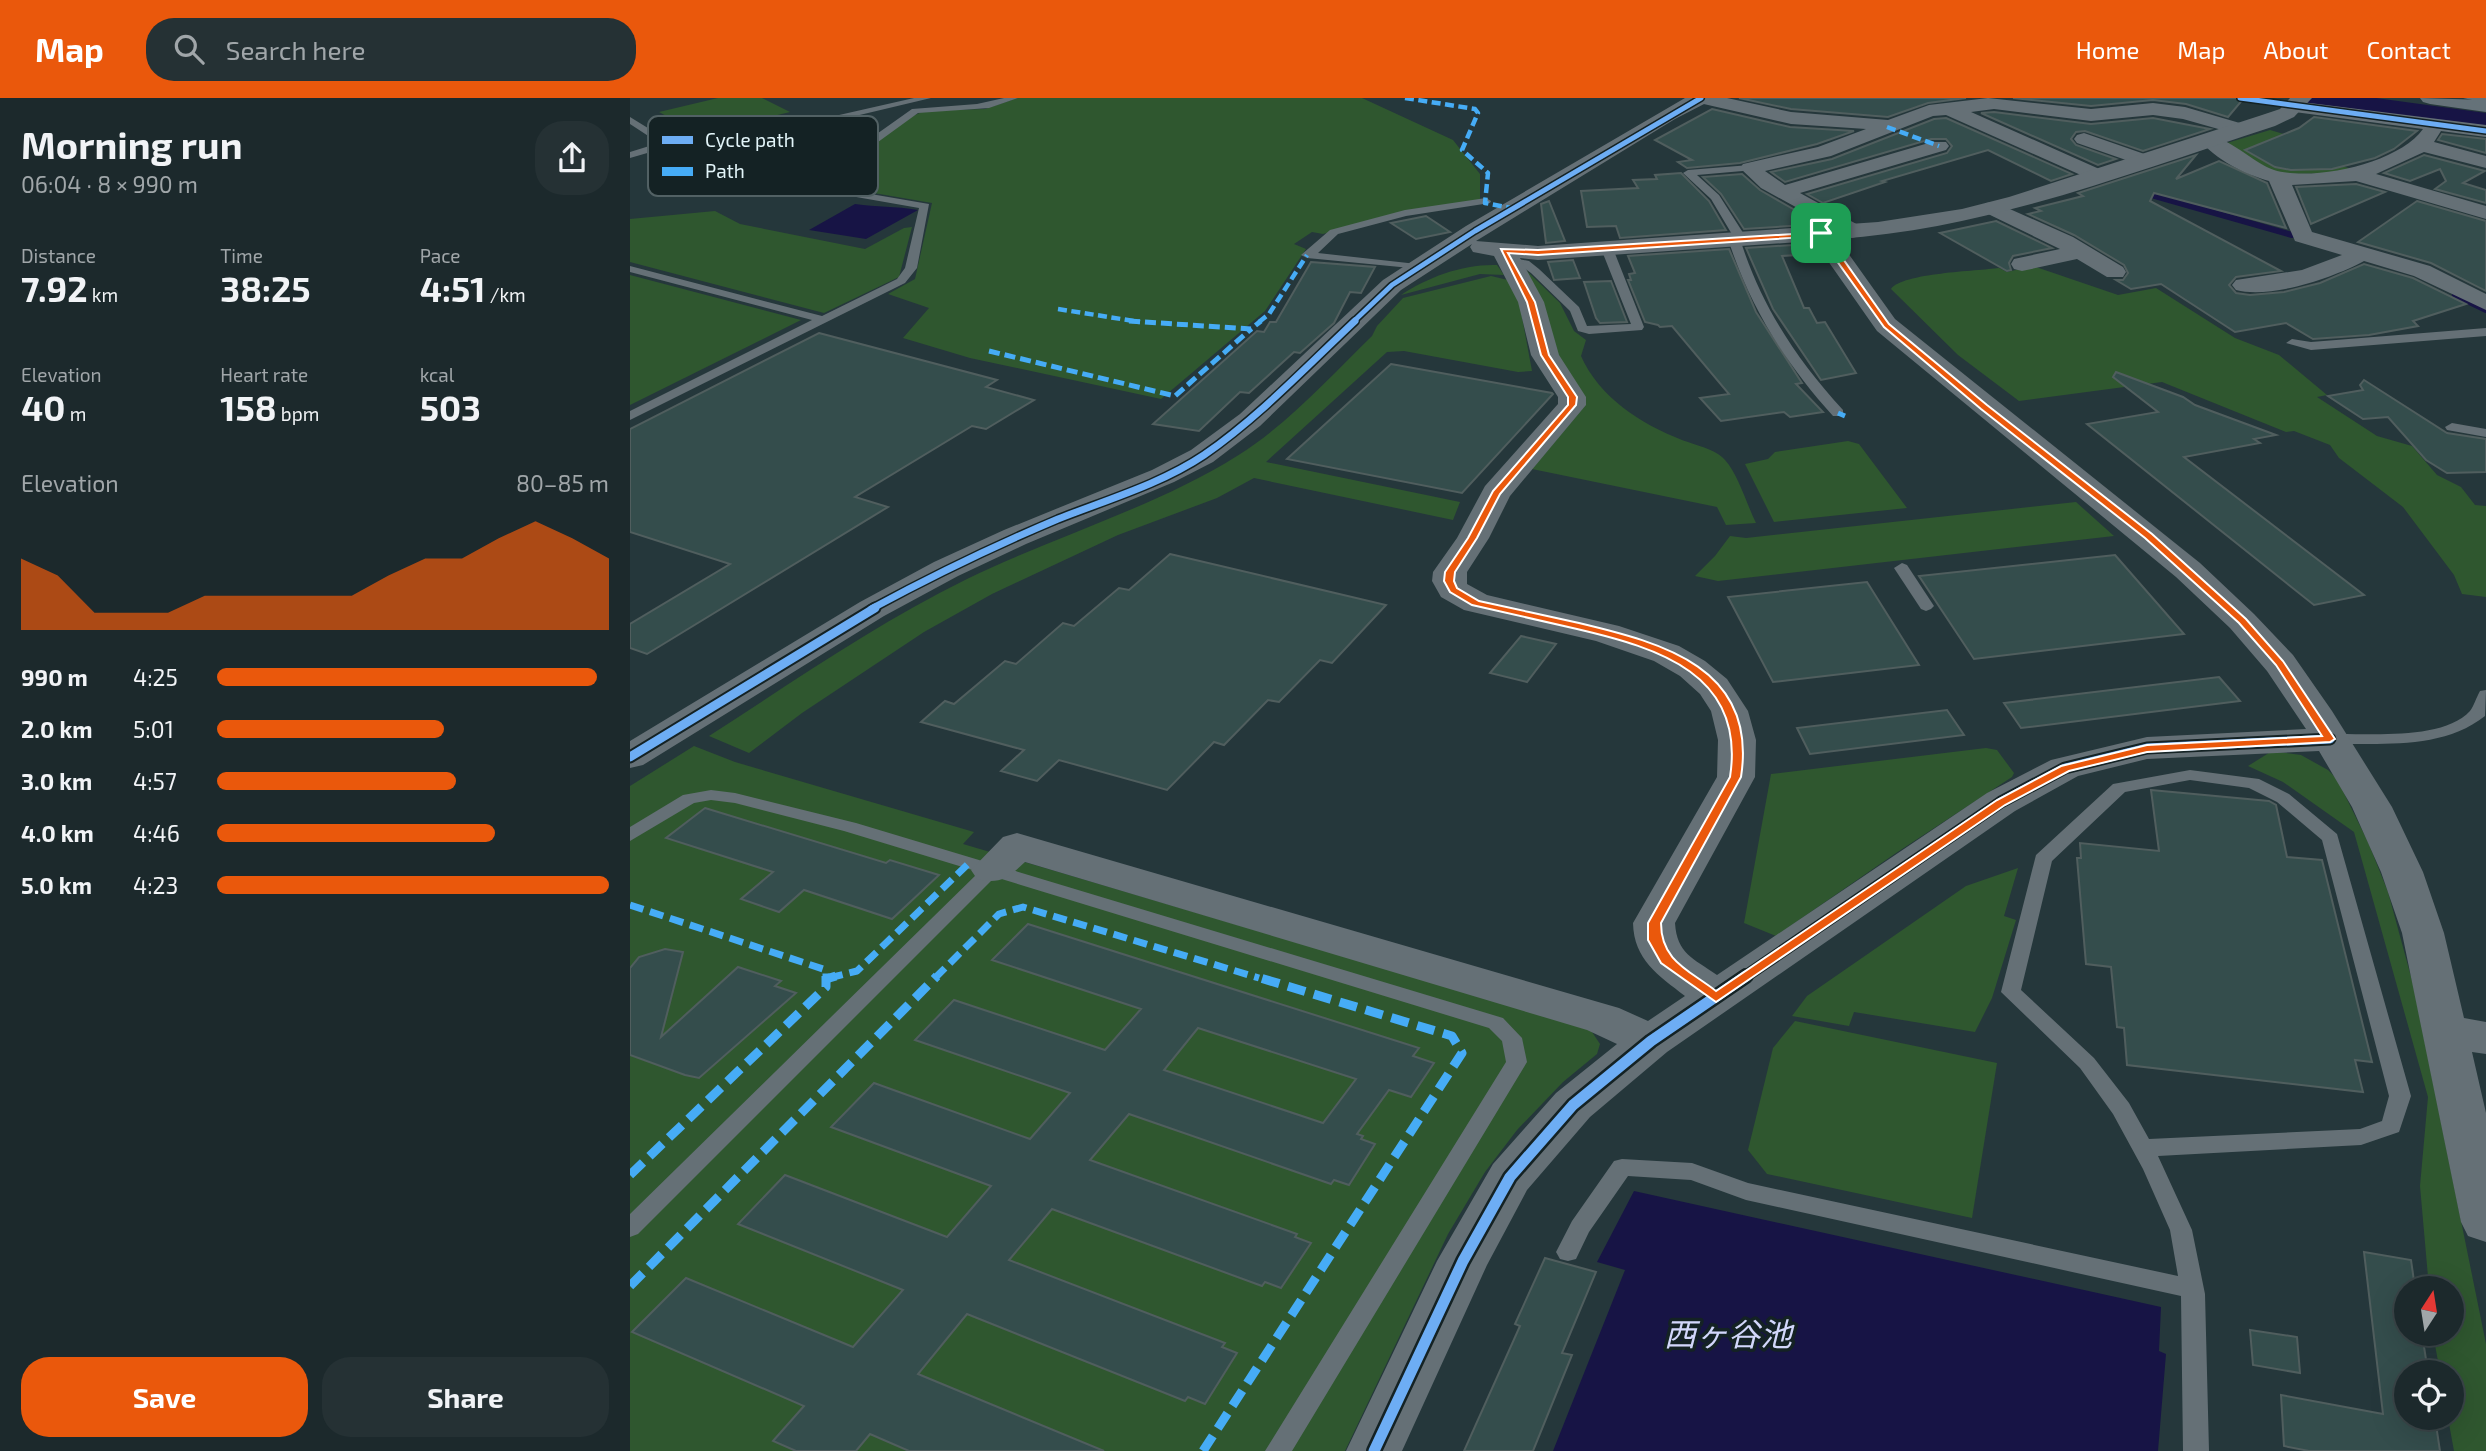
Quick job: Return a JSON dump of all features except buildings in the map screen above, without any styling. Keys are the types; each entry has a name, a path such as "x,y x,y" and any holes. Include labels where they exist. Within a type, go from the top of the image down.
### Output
{"main road":[{"path":"2430,98 2486,106"}],"street":[{"path":"630,757 838,629 946,569 1015,537 1163,476 1202,456 1250,419 1379,296 1417,267 1621,143 1701,98 1791,118 1892,125"},
{"path":"1916,98 2099,176"},
{"path":"1799,100 1808,104 1857,107"},
{"path":"1750,168 1824,152 1942,109 1992,101 2021,101 2091,115 2152,109 2185,113 2243,130"},
{"path":"1456,243 1506,255 1852,231 1902,225 1994,208 2099,176 2243,130 2287,113 2298,103 2486,131"},
{"path":"2357,175 2422,145 2436,125"},
{"path":"2084,139 2146,161"},
{"path":"2210,140 2249,165 2278,177 2357,175 2486,213"},
{"path":"2422,145 2486,162"},
{"path":"1782,192 1939,146"},
{"path":"1750,168 1768,184 1852,231"},
{"path":"2278,177 2303,236 2422,271 2486,303"},
{"path":"1994,208 2080,251 2115,272"},
{"path":"1821,233 1886,325 1984,407 2149,536 2242,621 2280,663 2372,807 2402,872 2423,933 2466,1034 2486,1222"},
{"path":"2022,264 2080,251"},
{"path":"2244,285 2299,280 2335,269 2363,253"},
{"path":"1506,255 1531,302 1545,355 1572,397 1572,405 1496,493 1473,538 1450,572 1449,581 1453,590 1476,603 1628,638 1662,649 1687,663 1708,680 1726,705 1736,732 1739,756 1736,777 1654,923 1655,940 1665,960 1716,998"},
{"path":"1374,1451 1463,1261 1510,1177 1573,1105 1651,1041 2001,802 2065,768 2147,748 2330,739"},
{"path":"992,870 1017,846 1603,1019 1651,1041"}],"lane":[{"path":"839,116 903,100 926,98"},
{"path":"878,136 915,111 951,103 982,107 1013,98"},
{"path":"2469,98 2486,100"},
{"path":"630,120 648,132"},
{"path":"630,155 648,150"},
{"path":"1750,168 1688,173 1715,197 1737,239 1742,269 1784,350 1808,382 1838,413"},
{"path":"630,416 901,281 911,268 925,206 867,196"},
{"path":"1417,267 1307,255 1314,252 1327,236 1334,232 1405,213 1486,201"},
{"path":"1506,255 1525,263 1535,271 1575,310 1582,328 1589,330 1638,327 1606,246"},
{"path":"630,269 821,319"},
{"path":"2462,328 2486,320"},
{"path":"2292,343 2311,346 2486,332"},
{"path":"2452,427 2486,433"},
{"path":"1902,568 1926,606"},
{"path":"2330,739 2427,735 2457,729 2473,720 2484,707 2486,695"},
{"path":"2142,1148 2361,1137 2391,1126 2400,1096 2331,838 2283,798 2253,783 2190,775 2119,788 2043,859 2011,992 2087,1063 2121,1110 2181,1230 2192,1289 2196,1451"},
{"path":"630,835 689,799 710,795 734,798 850,827 1496,1023 1512,1038 1517,1062 1278,1451"},
{"path":"630,1228 992,870"},
{"path":"1568,1252 1580,1227 1622,1167 1692,1172 1746,1191 2192,1289"}],"green space":[{"path":"718,98 762,98 790,112 774,116 666,116 659,112"},
{"path":"1018,98 1362,98 1453,140 1480,174 1480,200 1406,211 1323,234 1312,232 1294,244 1306,249 1265,311 1161,399 970,358 903,338 929,308 888,294 915,279 932,203 878,194 878,139 904,120 924,111 985,109"},
{"path":"2270,130 2322,145 2300,155 2356,170 2351,173 2289,174 2271,171 2227,143"},
{"path":"715,211 740,224 865,249 904,228 912,227 899,277 824,313 630,262 630,219"},
{"path":"1497,265 1504,275 1480,274 1401,295 1446,273"},
{"path":"1521,265 1560,303 1574,331 1586,340 1581,356 1599,384 1623,407 1651,426 1721,456 1734,473 1756,523 1726,525 1717,507 1532,469 1584,407 1551,344"},
{"path":"2033,266 2118,295 2156,288 2235,338 2279,355 2327,395 2317,397 2377,436 2412,446 2437,475 2461,487 2475,505 2486,506 2486,597 2462,594 2454,575 2403,507 2339,458 2330,445 2294,431 2286,432 2162,382 2019,401 1958,355 1891,289 1909,279 1924,276 1999,268 2007,272"},
{"path":"630,275 801,320 630,405"},
{"path":"1491,276 1508,280 1519,301 1532,371 1518,372 1404,351 1387,352 1266,462 1460,502 1453,520 1254,478 1217,498 1118,535 992,594 924,632 802,713 749,753 709,736 836,654 934,596 1001,563 1173,491 1237,456 1274,430 1308,400 1372,336 1377,326 1403,298"},
{"path":"1848,441 1859,444 1907,508 1774,522 1745,464 1768,459 1775,452"},
{"path":"2076,502 2114,536 1718,581 1695,576 1730,536 1746,538"},
{"path":"694,746 735,762 974,832 963,844 1584,1027 1592,1032 1600,1044 1597,1054 1563,1082 1517,1130 1485,1172 1448,1234 1345,1451 630,1451 630,786"},
{"path":"1986,748 1997,750 2014,773 2012,777 1776,936 1744,923 1771,774"},
{"path":"2272,751 2301,755 2328,770 2337,779 2368,842 2388,892 2413,984 2486,1344 2486,1451 2454,1451 2450,1430 2464,1430 2464,1360 2438,1360 2435,1346 2464,1346 2464,1276 2428,1276 2420,1186 2428,1097 2354,832 2283,782 2248,766"},
{"path":"2018,868 2004,916 2016,920 1992,998 1975,1032 1854,1012 1849,1026 1792,1016 1807,996 1966,886"},
{"path":"1795,1021 1997,1063 1972,1218 1767,1174 1748,1150 1773,1048"}],"water":[{"path":"855,204 918,210 866,239 809,230"},
{"name":"西ヶ谷池","path":"1634,1191 2161,1307 2159,1351 2166,1354 2158,1451 1553,1451 1625,1270 1597,1262"}],"waterway":[{"path":"2308,98 2486,122"},
{"path":"2141,192 2292,235"},
{"path":"2455,295 2486,310"}],"marked path":[{"path":"1405,98 1475,109 1478,113 1462,150 1488,173 1485,203 1511,208"},
{"path":"1887,127 1939,146"},
{"path":"1058,309 1150,324 1251,329 1269,314 1307,255"},
{"path":"989,351 1175,396 1251,329"},
{"path":"1838,413 1845,416"},
{"path":"826,979 857,971 969,863"},
{"path":"630,905 826,970 826,987 630,1175"},
{"path":"630,1286 999,914 1023,907 1452,1036 1462,1053 1203,1451"}],"cycle path":[{"path":"630,757 872,609 946,569 1015,537 1163,476 1202,456 1250,420 1392,285 1475,231 1701,98"},
{"path":"2240,98 2486,131"},
{"path":"1374,1451 1463,1261 1510,1177 1573,1105 1651,1041 2001,802 2065,768 2147,748 2330,739"}],"route":[{"path":"1821,233 1886,325 1912,349 2149,536 2242,621 2280,663 2330,739 2147,748 2065,768 2001,802 1716,998 1665,960 1655,940 1654,923 1736,777 1739,756 1736,732 1726,705 1708,680 1687,663 1662,649 1628,638 1476,603 1453,590 1449,581 1450,572 1473,538 1496,493 1572,405 1572,397 1540,343 1531,302 1503,250 1538,253 1606,246 1821,233"}]}
